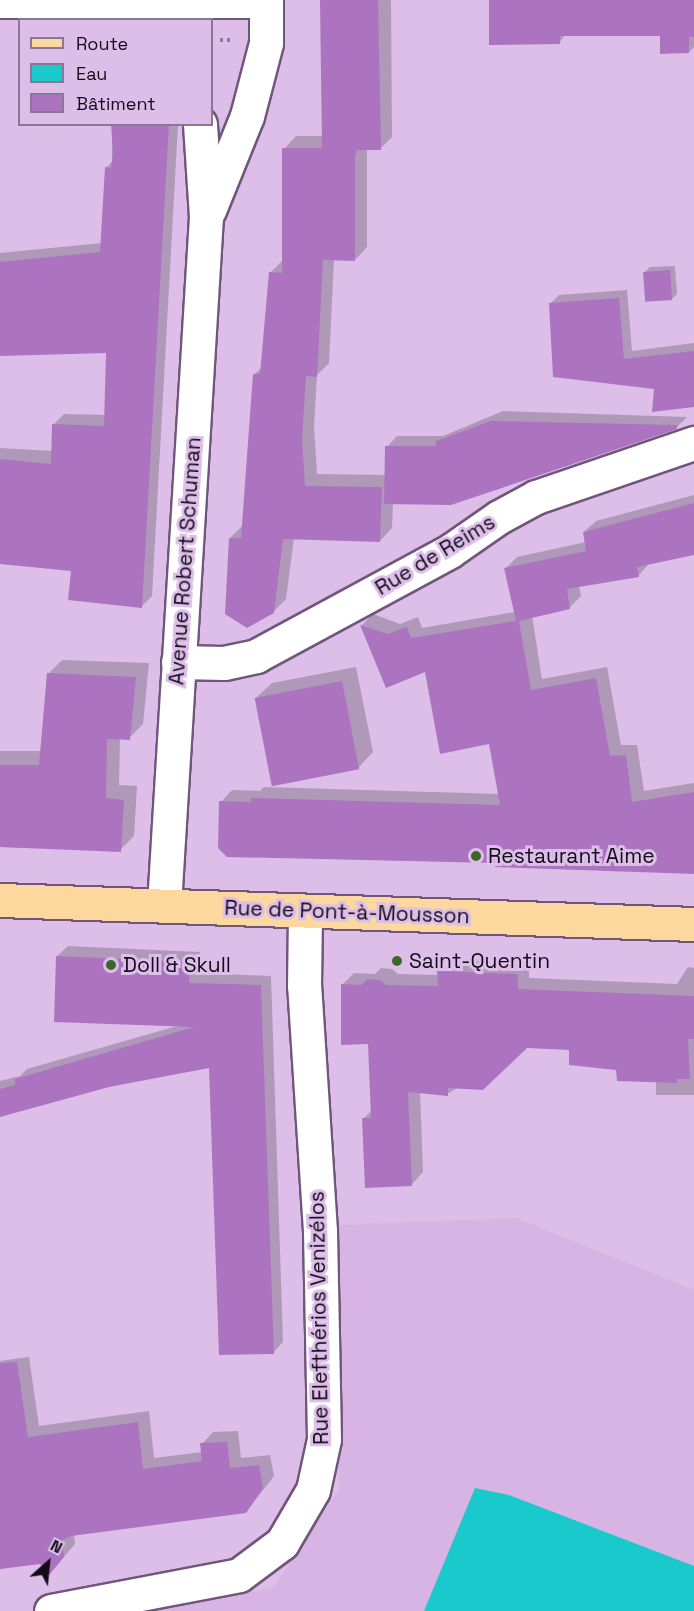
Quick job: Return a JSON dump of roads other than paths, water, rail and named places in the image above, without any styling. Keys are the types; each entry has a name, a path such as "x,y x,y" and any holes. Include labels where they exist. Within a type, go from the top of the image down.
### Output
{"main road":[{"name":"Rue de Pont-à-Mousson","path":"0,900 694,924"}],"street":[{"path":"207,18 209,0"},
{"path":"0,2 266,1"},
{"name":"Avenue Robert Schuman","path":"206,217 247,116 266,44 266,1"},
{"name":"Avenue Robert Schuman","path":"164,905 206,217 200,126"},
{"name":"Rue de Reims","path":"178,662 224,663 256,656 450,551 499,517 536,497 694,442"},
{"name":"Rue Elefthérios Venizélos","path":"51,1611 239,1575 282,1543 314,1490 324,1427 321,1231 304,986 305,910"}],"water":[{"path":"475,1488 509,1495 694,1566 694,1611 424,1611"}],"place":[{"name":"Restaurant Aime","path":"476,856"},
{"name":"Saint-Quentin","path":"397,961"},
{"name":"Doll & Skull","path":"111,965"}]}
